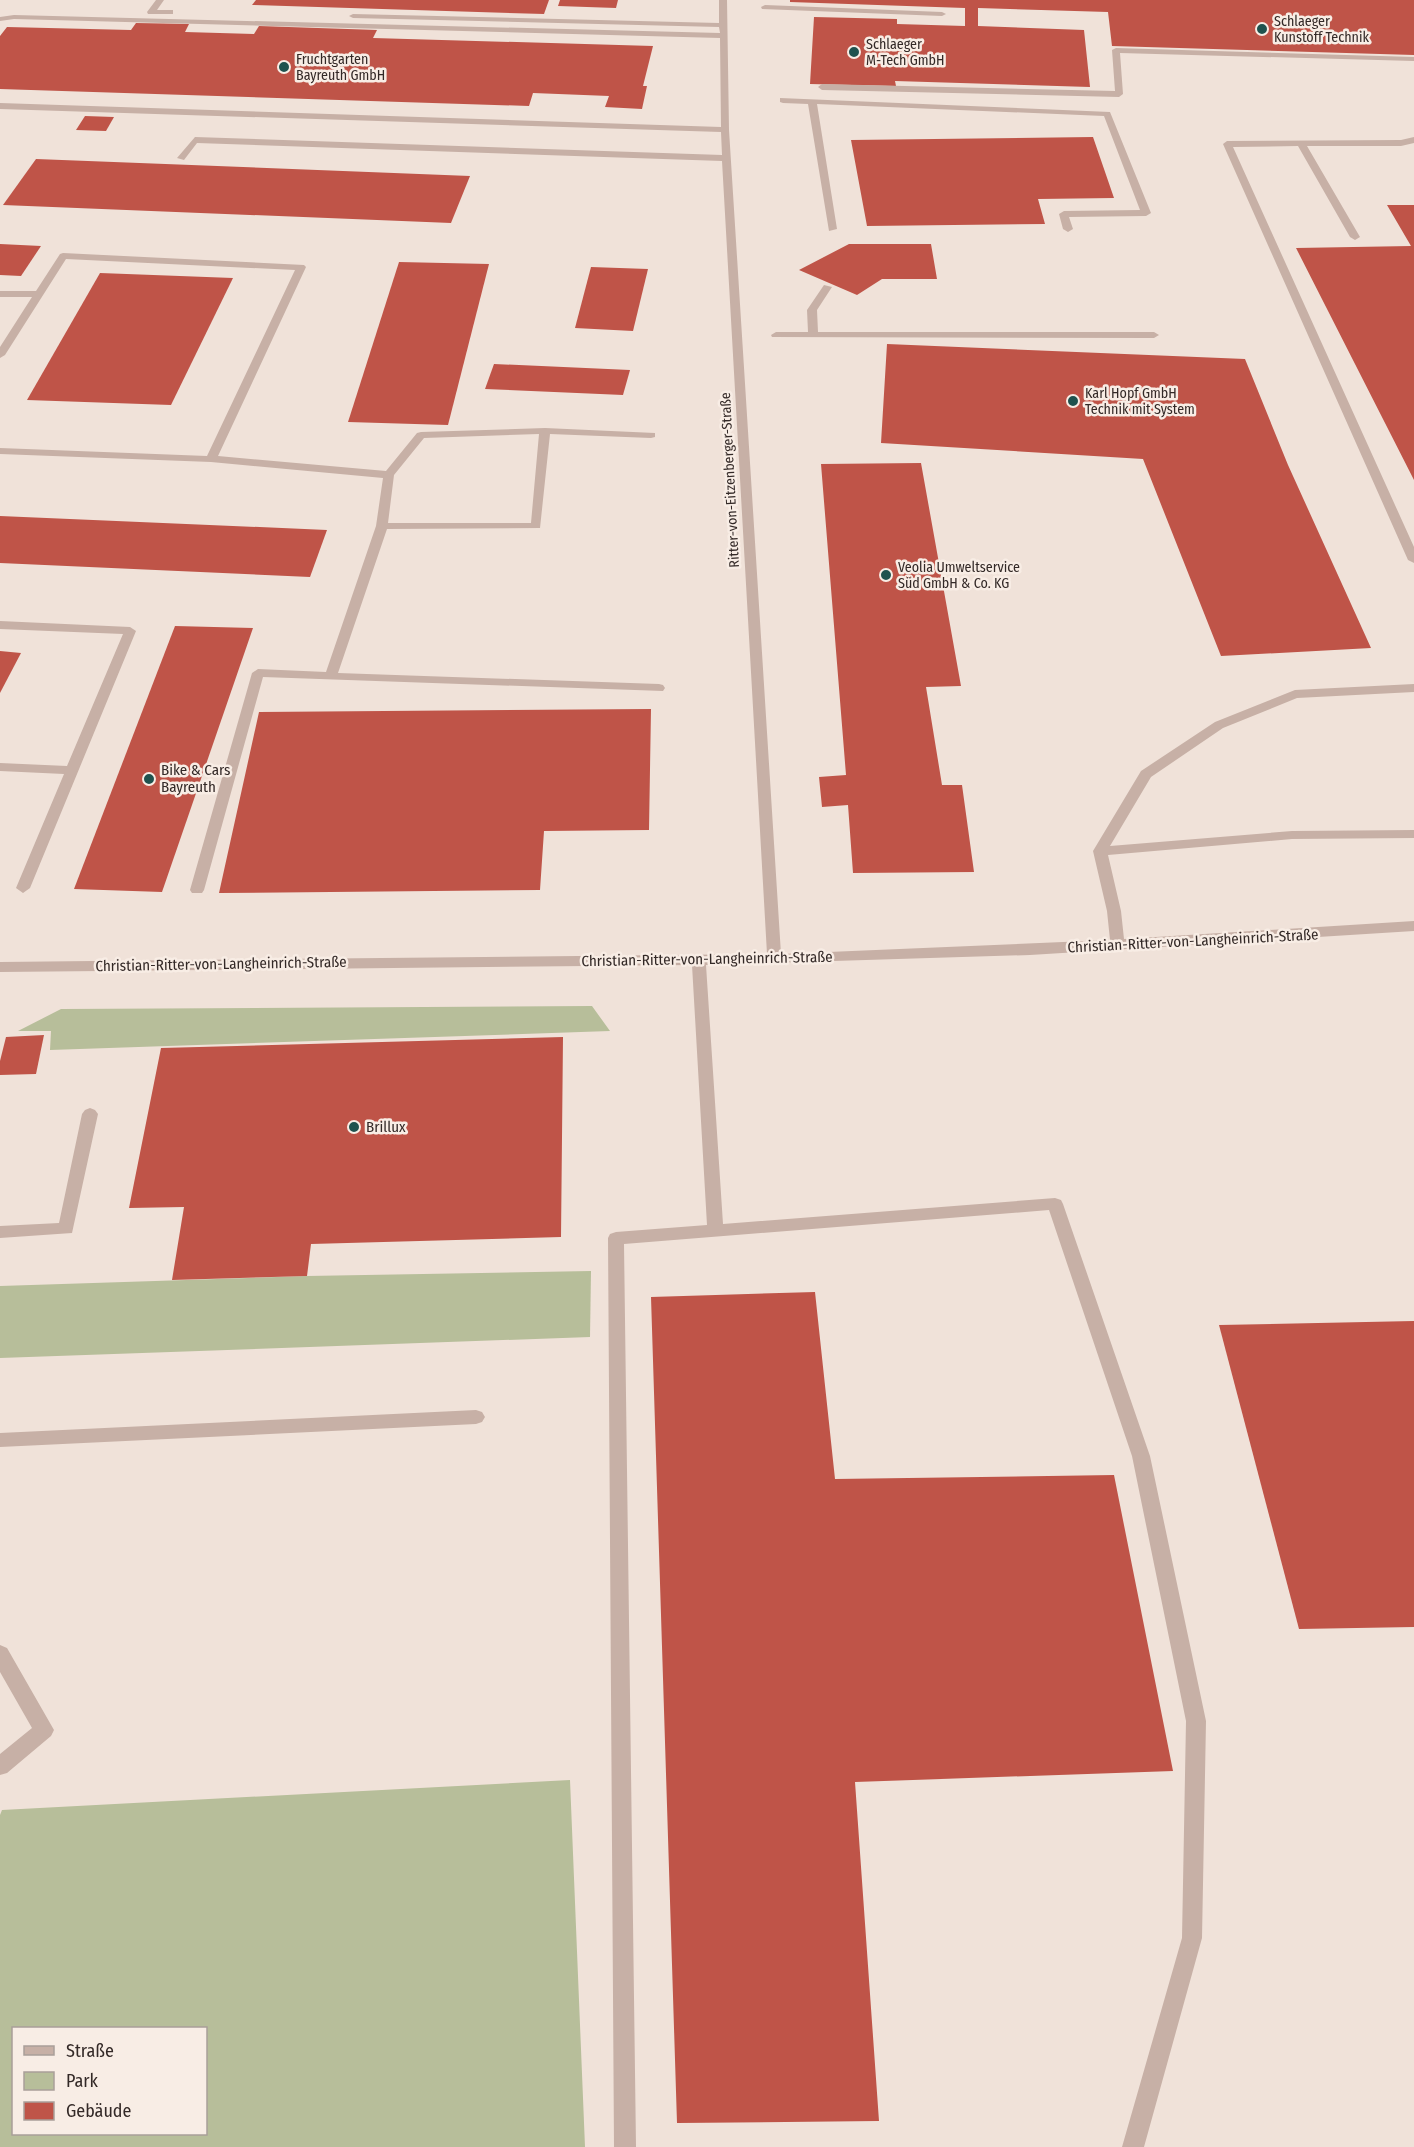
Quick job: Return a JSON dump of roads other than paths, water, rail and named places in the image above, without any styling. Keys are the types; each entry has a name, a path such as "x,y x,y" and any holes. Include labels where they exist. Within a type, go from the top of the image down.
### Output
{"street":[{"path":"160,0 152,12 722,25"},
{"name":"Ritter-von-Eitzenberger-Straße","path":"723,0 724,130 774,959"},
{"path":"765,7 942,14"},
{"path":"0,19 14,17 725,36"},
{"path":"822,87 1119,94 1116,50 1414,59"},
{"path":"783,100 1107,114 1146,213 1064,214 1068,229"},
{"path":"812,102 832,229"},
{"path":"0,106 724,130"},
{"path":"181,158 195,140 726,158"},
{"path":"1414,140 1401,143 1227,144 1414,560"},
{"path":"1301,144 1355,237"},
{"path":"0,355 63,256 301,267 211,459"},
{"path":"813,334 812,310 827,287"},
{"path":"0,294 39,294"},
{"path":"776,334 1154,335"},
{"path":"331,676 382,526 389,475 421,435 545,431 651,435"},
{"path":"382,526 536,526 545,431"},
{"path":"0,451 211,459 389,475"},
{"path":"0,625 130,631 23,888"},
{"path":"197,890 258,673 659,688"},
{"path":"1117,945 1114,911 1100,851 1146,774 1219,725 1295,694 1414,688"},
{"path":"0,767 72,770"},
{"path":"1100,851 1292,835 1414,834"},
{"name":"Christian-Ritter-von-Langheinrich-Straße","path":"0,967 774,959 1117,945 1414,926"},
{"path":"699,960 715,1231"},
{"path":"0,1232 66,1229 90,1114"},
{"path":"625,2147 616,1238 1055,1204 1141,1456 1196,1721 1192,1938 1133,2147"},
{"path":"0,1440 476,1417"},
{"path":"0,1654 44,1730 0,1766"}],"place":[{"name":"Schlaeger Kunstoff Technik","path":"1262,29"},
{"name":"Schlaeger M-Tech GmbH","path":"854,52"},
{"name":"Fruchtgarten Bayreuth GmbH","path":"284,67"},
{"name":"Karl Hopf GmbH Technik mit System","path":"1073,401"},
{"name":"Veolia Umweltservice Süd GmbH & Co. KG","path":"886,575"},
{"name":"Bike & Cars Bayreuth","path":"149,779"},
{"name":"Brillux","path":"354,1127"}]}
